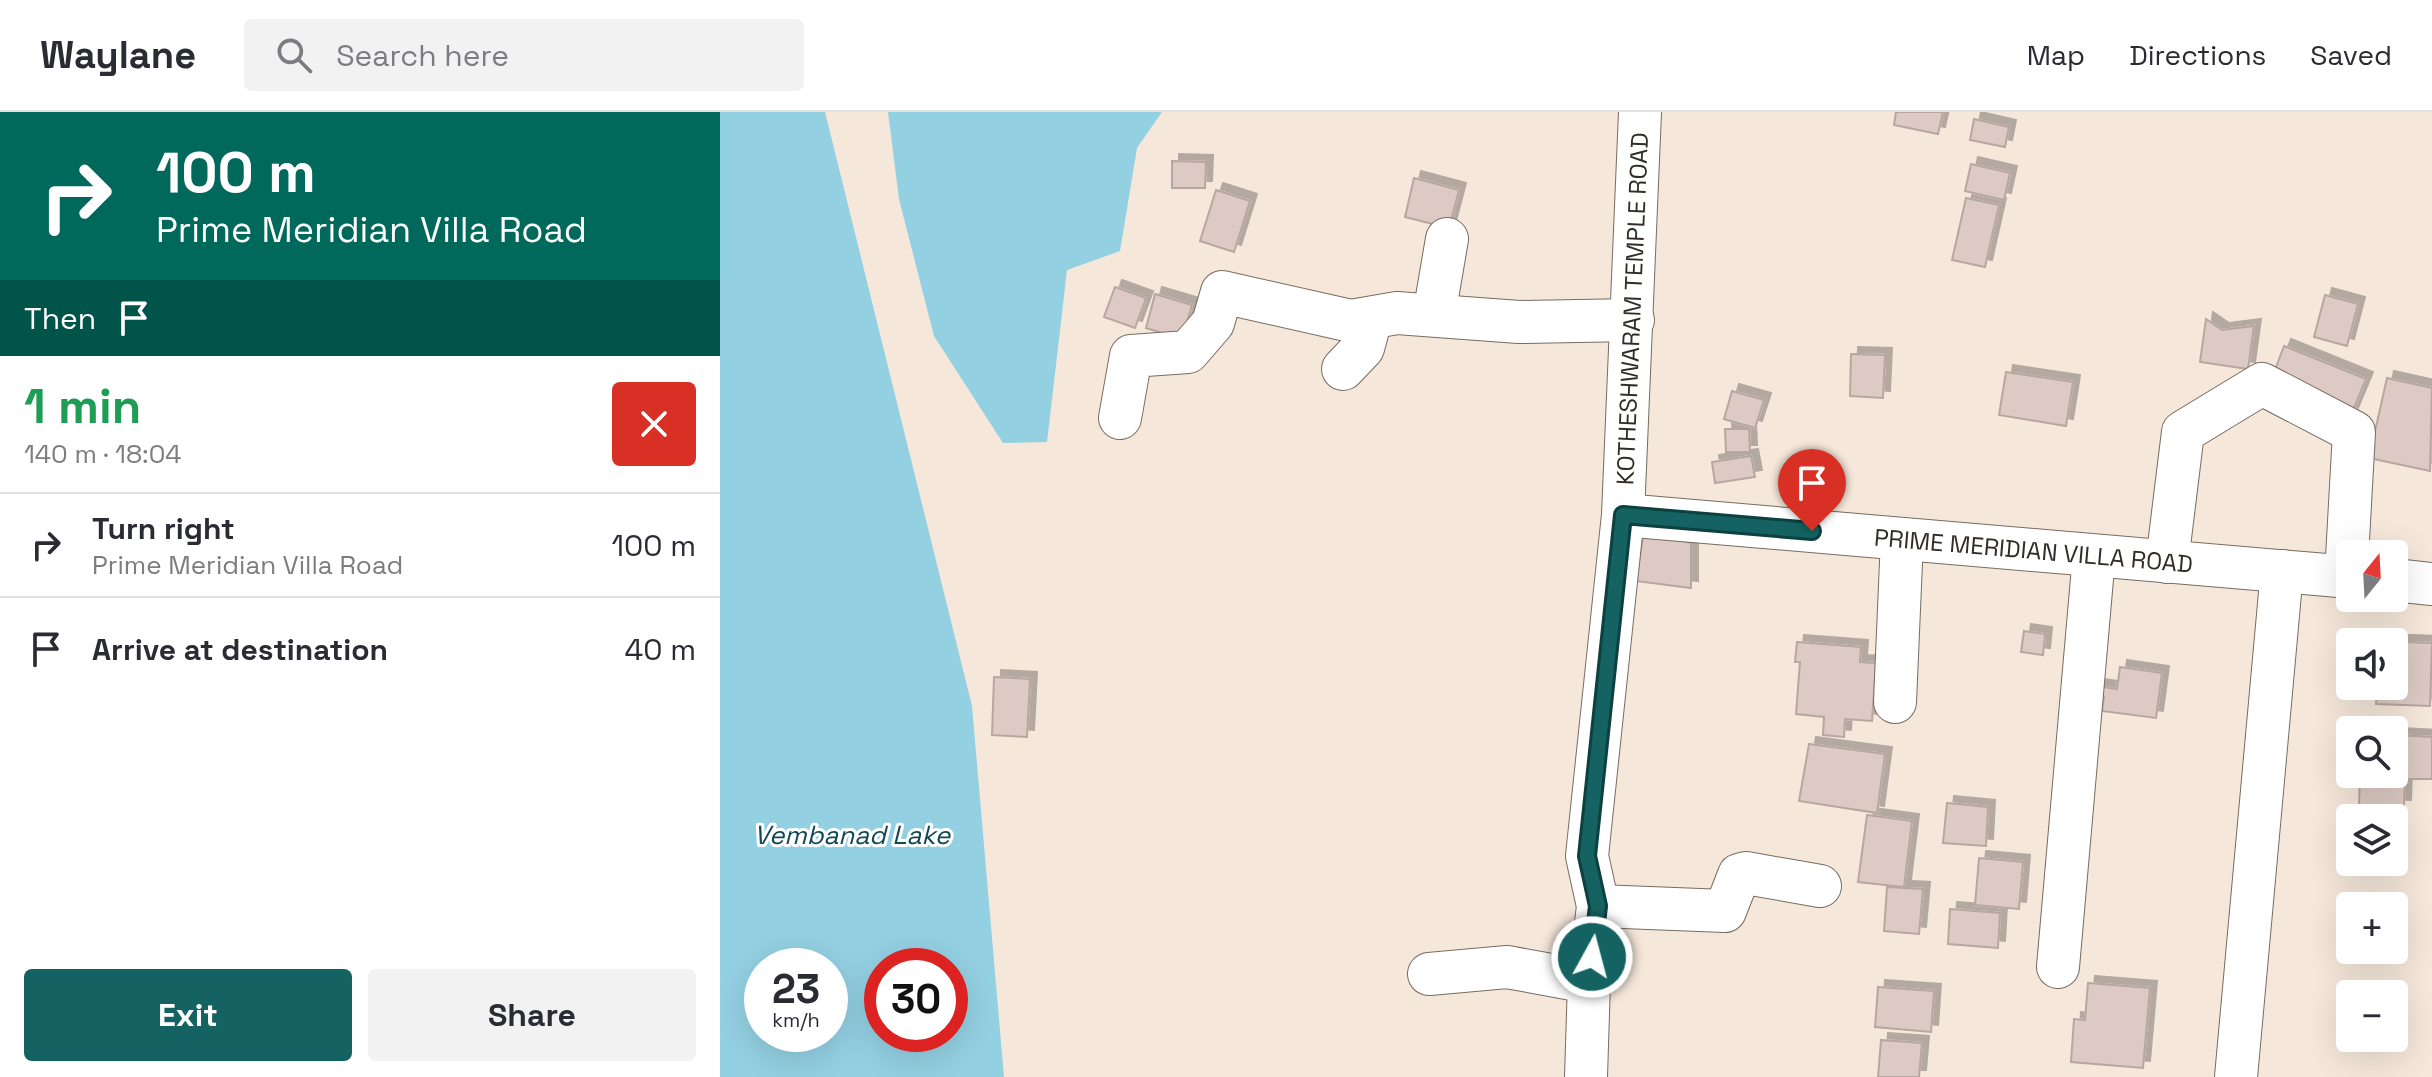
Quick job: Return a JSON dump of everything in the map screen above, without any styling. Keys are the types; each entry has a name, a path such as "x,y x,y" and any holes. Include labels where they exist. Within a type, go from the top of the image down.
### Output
{"street":[{"name":"KOTHESHWARAM TEMPLE ROAD","path":"1586,1077 1589,982 1598,906 1587,856 1623,515 1640,112"},
{"path":"1434,315 1447,239"},
{"path":"1120,418 1131,356 1188,352 1213,323 1222,292 1351,321 1397,313 1519,322 1633,320"},
{"path":"1343,369 1363,348 1371,318"},
{"path":"2167,562 2183,432 2262,384 2354,432 2350,540"},
{"name":"PRIME MERIDIAN VILLA ROAD","path":"1623,515 2336,576"},
{"path":"1895,702 1902,539"},
{"path":"2058,967 2094,556"},
{"path":"2236,1077 2282,571"},
{"path":"2408,581 2432,584"},
{"path":"1598,906 1725,911 1739,875 1746,873 1820,886"},
{"path":"1429,974 1507,967 1589,982"}],"water":[{"name":"Vembanad Lake","path":"720,112 825,112 972,706 1004,1077 720,1077"},
{"path":"888,112 1162,112 1137,148 1120,251 1067,270 1047,442 1003,443 934,336 899,199"}],"building":[{"path":"1896,112 1943,112 1938,134 1894,125"},
{"path":"1974,119 2009,127 2005,147 1970,140"},
{"path":"1172,161 1206,162 1205,188 1172,188"},
{"path":"1971,164 2010,173 2004,200 1965,191"},
{"path":"1414,178 1459,190 1449,228 1405,217"},
{"path":"1216,190 1250,201 1234,252 1200,241"},
{"path":"1966,198 1999,205 1985,267 1952,260"},
{"path":"1115,287 1146,298 1135,328 1104,317"},
{"path":"1155,294 1192,305 1182,339 1146,328"},
{"path":"2325,295 2358,304 2347,346 2314,337"},
{"path":"2206,319 2222,330 2254,326 2248,369 2200,362"},
{"path":"2284,346 2366,379 2351,415 2270,383"},
{"path":"1851,354 1885,355 1883,398 1850,396"},
{"path":"2006,372 2073,382 2066,426 1999,415"},
{"path":"2387,378 2432,388 2430,471 2369,458"},
{"path":"1732,391 1764,400 1755,428 1724,419"},
{"path":"1725,429 1749,429 1750,452 1726,452"},
{"path":"1751,456 1755,477 1715,483 1712,462"},
{"path":"1644,531 1691,543 1691,588 1636,581"},
{"path":"2024,631 2045,634 2043,655 2021,652"},
{"path":"1797,642 1861,647 1860,662 1876,663 1872,721 1845,719 1844,737 1823,735 1824,717 1796,714 1800,662 1795,662"},
{"path":"2408,642 2432,643 2430,706 2376,704 2376,700 2408,700"},
{"path":"2120,667 2162,673 2156,718 2102,711 2104,697 2096,696 2097,686 2117,689"},
{"path":"994,677 1030,679 1027,737 992,735"},
{"path":"2408,736 2432,737 2432,779 2408,779"},
{"path":"1809,744 1885,754 1877,813 1799,801"},
{"path":"2360,788 2405,788 2404,804 2359,804"},
{"path":"1947,803 1988,807 1986,846 1943,843"},
{"path":"1867,815 1912,821 1904,887 1858,882"},
{"path":"1979,858 2023,862 2019,909 1975,905"},
{"path":"1887,887 1923,889 1919,934 1884,931"},
{"path":"1950,909 2000,913 1998,948 1948,944"},
{"path":"2088,983 2150,988 2143,1068 2071,1062 2074,1019 2085,1020"},
{"path":"1878,987 1934,991 1931,1032 1875,1027"},
{"path":"1881,1040 1922,1043 1919,1077 1878,1077"}],"route":[{"path":"1592,957 1598,906 1587,856 1623,515 1812,531"}]}
